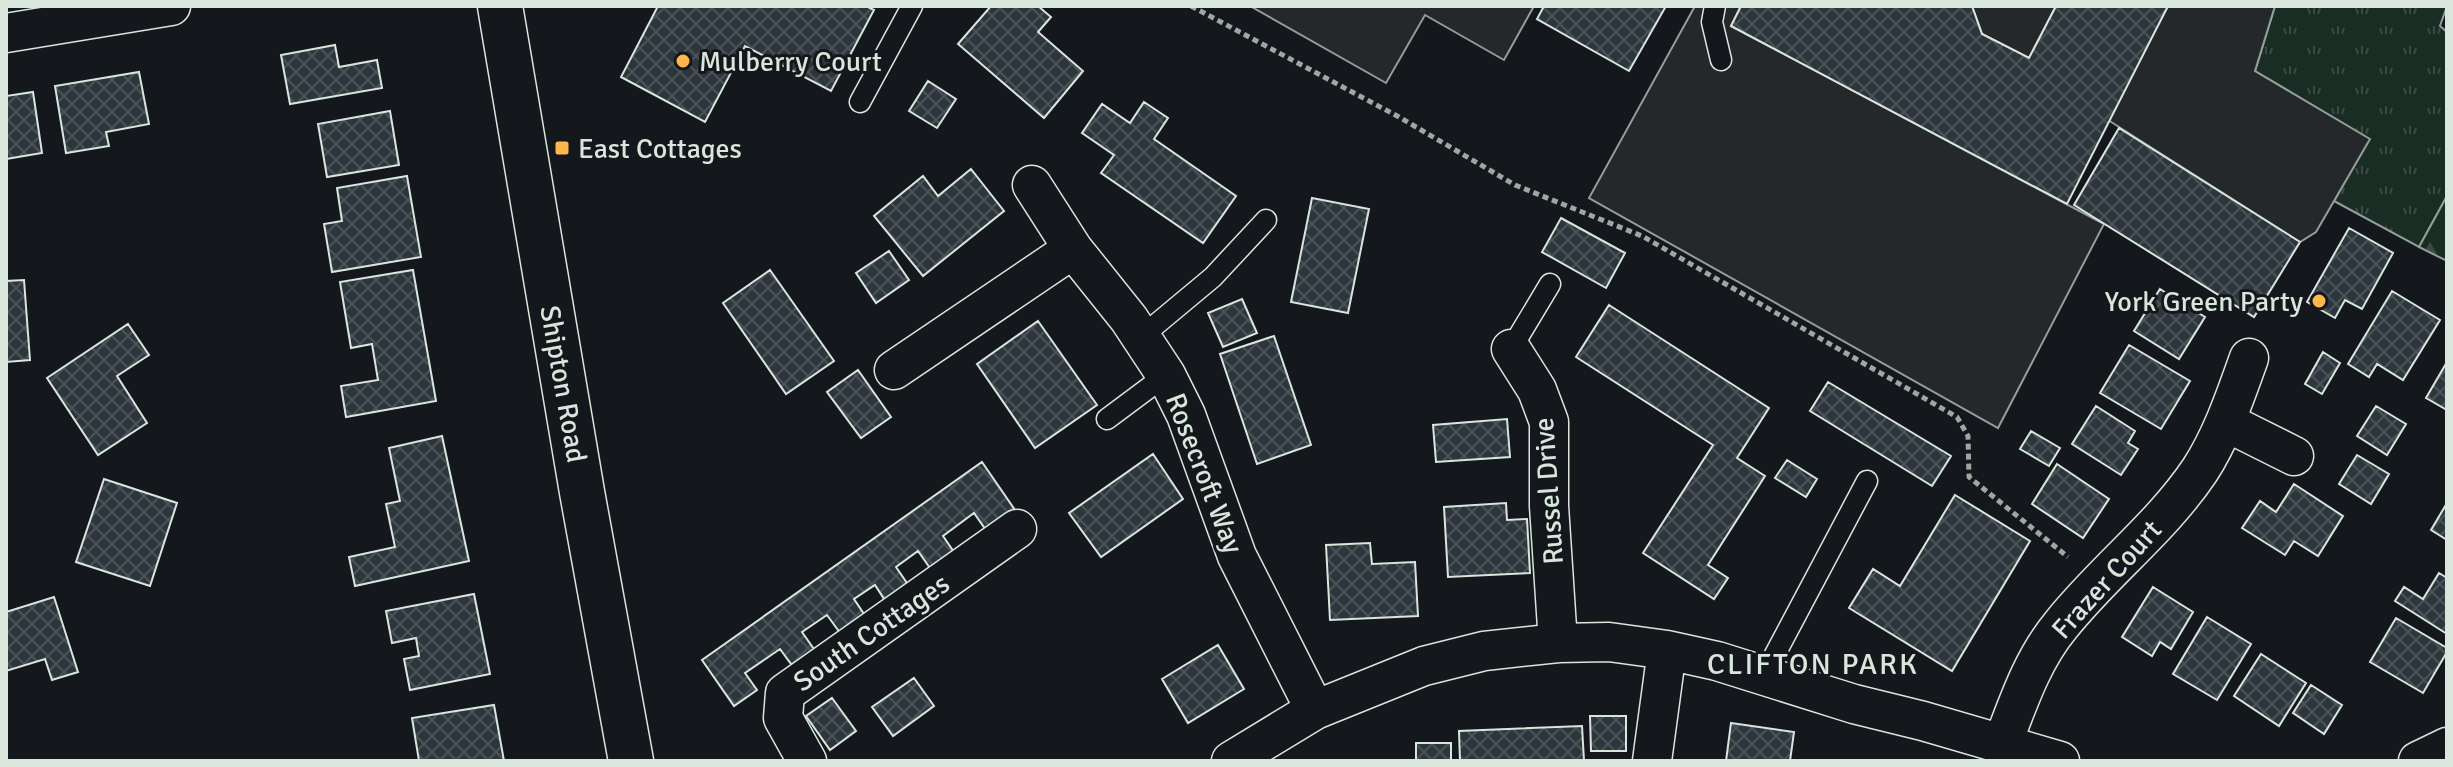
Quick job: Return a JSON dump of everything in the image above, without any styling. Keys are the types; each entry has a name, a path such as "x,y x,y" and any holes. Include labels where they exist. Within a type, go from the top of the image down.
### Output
{"main road":[{"name":"Shipton Road","path":"500,6 579,476 631,761"}],"street":[{"path":"6,33 171,6"},
{"name":"Rosecroft Way","path":"1032,185 1073,249 1141,337 1166,375 1186,415 1237,556 1315,710"},
{"path":"894,370 1073,249"},
{"name":"Russel Drive","path":"1511,349 1537,390 1549,422 1549,506 1558,643"},
{"name":"Frazer Court","path":"2002,745 2028,675 2060,626 2167,512 2192,480 2226,422 2249,358"},
{"path":"2226,422 2294,456"},
{"name":"South Cottages","path":"807,761 783,718 785,693 1017,529"},
{"path":"1231,761 1315,710 1424,666 1484,651 1558,643 1609,642 1717,661 1763,677 2060,761"},
{"path":"1652,761 1667,650"},
{"path":"2418,761 2447,747"}],"lane":[{"path":"860,102 912,6"},
{"path":"1715,6 1712,22 1721,60"},
{"path":"1141,337 1213,277 1266,220"},
{"path":"1511,349 1550,284"},
{"path":"1107,419 1166,375"},
{"path":"1763,677 1867,481"}],"path":[{"path":"1191,6 1399,117 1515,185 1642,236 1957,417 1968,436 1969,477 2100,583"}],"green space":[{"path":"2275,6 2447,6 2440,26 2447,32 2447,196 2419,247 2334,201 2369,139 2255,71"},
{"path":"2447,196 2447,261 2419,247"}],"shaded area":[{"path":"1250,6 1534,6 1504,60 1425,15 1386,83"},
{"path":"1695,6 1741,6 1731,26 2104,224 1998,428 1589,198"},
{"path":"1972,6 2056,6 2029,58 1982,34"},
{"path":"2168,6 2275,6 2255,71 2370,139 2316,232 2300,242 2108,120"}],"building":[{"name":"Mulberry Court","path":"658,6 866,6 874,10 831,91 745,46 705,122 621,77"},
{"path":"991,6 1038,6 1051,17 1038,32 1083,71 1044,118 958,44"},
{"path":"1544,6 1666,6 1629,71 1537,19"},
{"path":"1741,6 1972,6 1982,34 2029,58 2056,6 2168,6 2067,204 1731,26"},
{"path":"335,45 339,67 377,60 382,88 290,104 281,55"},
{"path":"139,72 149,124 106,132 109,146 66,153 55,86"},
{"path":"928,81 956,99 937,128 909,111"},
{"path":"33,92 42,153 6,159 6,96"},
{"path":"1144,102 1168,118 1154,139 1236,196 1203,243 1101,173 1114,155 1082,133 1102,104 1130,123"},
{"path":"390,111 399,165 327,177 318,124"},
{"path":"2119,128 2300,242 2254,317 2074,205"},
{"path":"971,169 1004,211 923,276 874,216 923,176 938,196"},
{"path":"407,176 421,257 332,272 324,224 342,221 337,188"},
{"path":"1312,198 1369,209 1348,313 1291,302"},
{"path":"1561,218 1625,253 1606,288 1542,252"},
{"path":"2349,228 2393,253 2362,309 2345,300 2335,318 2307,302"},
{"path":"889,251 909,280 876,303 856,273"},
{"path":"413,270 436,401 346,417 341,386 378,380 372,344 351,348 340,282"},
{"path":"770,270 834,361 786,394 723,303"},
{"path":"24,280 30,360 6,362 6,281"},
{"path":"2160,289 2205,317 2179,359 2134,331"},
{"path":"2392,291 2440,320 2403,380 2377,364 2369,377 2348,364"},
{"path":"1242,299 1257,333 1223,347 1208,313"},
{"path":"1609,305 1769,408 1737,458 1765,476 1708,565 1728,578 1714,599 1643,553 1713,445 1576,357"},
{"path":"1038,321 1097,405 1035,448 977,364"},
{"path":"128,324 149,355 117,376 147,423 98,455 47,378"},
{"path":"1274,336 1311,445 1257,464 1220,354"},
{"path":"2129,345 2190,381 2161,429 2100,393"},
{"path":"2323,352 2340,363 2322,394 2305,384"},
{"path":"2447,362 2447,410 2426,398"},
{"path":"858,370 891,417 861,438 827,392"},
{"path":"1828,382 1951,456 1932,486 1810,411"},
{"path":"2096,406 2135,431 2128,443 2138,449 2121,475 2072,444"},
{"path":"2376,406 2406,424 2387,455 2357,436"},
{"path":"1507,419 1510,457 1436,462 1433,425"},
{"path":"2031,431 2060,448 2049,466 2020,449"},
{"path":"442,436 469,561 355,586 349,557 395,547 386,504 400,501 389,448"},
{"path":"1153,454 1183,499 1101,557 1069,513"},
{"path":"2357,455 2389,474 2371,504 2339,484"},
{"path":"1787,460 1817,479 1806,497 1775,478"},
{"path":"982,462 1015,510 986,530 974,513 943,536 956,555 932,571 918,551 896,567 909,586 886,602 875,585 854,599 868,620 843,637 827,615 802,632 816,652 794,668 780,649 745,673 757,690 734,706 702,660"},
{"path":"2057,464 2109,499 2083,538 2032,504"},
{"path":"104,479 177,503 150,586 76,562"},
{"path":"2294,484 2343,516 2318,556 2294,541 2285,555 2242,528 2260,501 2276,512"},
{"path":"1955,495 2030,541 1952,671 1849,608 1873,569 1900,586"},
{"path":"1506,503 1507,520 1527,519 1530,573 1448,577 1444,507"},
{"path":"2447,503 2447,540 2431,530"},
{"path":"1370,543 1372,564 1415,562 1418,616 1330,620 1326,545"},
{"path":"2439,573 2447,578 2447,634 2395,601 2404,587 2423,599"},
{"path":"2153,587 2193,612 2171,649 2160,642 2152,656 2122,637"},
{"path":"474,594 490,674 410,690 404,659 419,656 416,638 392,643 386,611"},
{"path":"54,597 78,672 52,680 45,659 6,671 6,612"},
{"path":"2207,617 2251,644 2217,700 2173,674"},
{"path":"2396,618 2447,648 2423,693 2370,662"},
{"path":"1218,645 1244,689 1188,723 1162,679"},
{"path":"2261,654 2306,683 2279,726 2234,696"},
{"path":"914,678 934,706 893,736 872,707"},
{"path":"2311,685 2342,705 2324,734 2293,713"},
{"path":"832,698 856,731 830,750 806,716"},
{"path":"494,705 504,761 419,761 412,718"},
{"path":"1590,716 1626,716 1626,751 1591,751"},
{"path":"1731,723 1794,732 1790,761 1726,761"},
{"path":"1582,726 1584,761 1460,761 1459,731"},
{"path":"1416,743 1451,743 1451,761 1416,761"}],"place":[{"name":"Mulberry Court","path":"683,61"},
{"name":"East Cottages","path":"562,148"},
{"name":"York Green Party","path":"2319,301"}],"district":[{"name":"CLIFTON PARK","path":"1813,664"}]}
